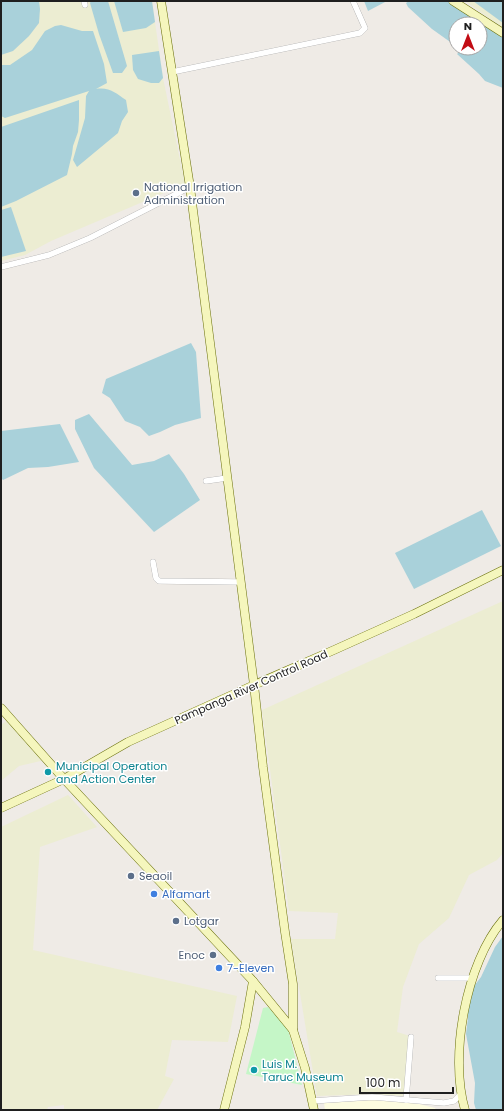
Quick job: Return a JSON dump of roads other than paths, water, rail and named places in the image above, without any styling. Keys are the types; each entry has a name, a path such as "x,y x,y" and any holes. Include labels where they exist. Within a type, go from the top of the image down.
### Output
{"street":[{"path":"161,1 190,187 254,685 264,775 293,984 293,1030 305,1068 314,1110"},
{"path":"172,72 360,33 365,28 353,1"},
{"path":"453,1 503,33"},
{"path":"1,267 49,255 90,238 190,187"},
{"path":"206,481 227,478"},
{"path":"153,562 156,578 159,581 240,582"},
{"name":"Pampanga River Control Road","path":"1,808 64,779 128,742 407,617 503,570"},
{"path":"1,708 64,779 253,981 293,1030"},
{"path":"465,1110 460,1095 461,1027 469,987 482,954 503,920"},
{"path":"438,978 472,978"},
{"path":"224,1110 245,1027 253,981"},
{"path":"406,1100 411,1037"},
{"path":"312,1101 372,1097 444,1103 454,1100 460,1095"}],"water":[{"path":"1,1 39,1 40,9 39,23 29,36 13,51 1,55"},
{"path":"91,1 108,1 127,66 122,73 113,73 99,34 90,3"},
{"path":"114,1 152,1 155,22 146,28 123,32"},
{"path":"364,1 387,1 368,11"},
{"path":"409,1 451,1 473,16 448,16 448,40 432,29 408,7 406,3"},
{"path":"473,1 503,1 503,23"},
{"path":"61,25 82,31 93,31 104,64 107,83 96,89 109,90 126,100 128,112 122,121 118,133 77,167 73,160 85,118 86,96 89,91 5,118 1,116 1,65 10,65 32,50 45,31"},
{"path":"488,27 503,38 503,88 485,81 459,56 488,56"},
{"path":"159,51 163,78 159,83 151,83 138,79 133,70 132,55"},
{"path":"79,100 78,132 73,146 67,175 1,207 1,127"},
{"path":"11,207 26,251 1,257 1,210"},
{"path":"191,343 196,352 201,418 175,425 149,436 140,427 125,421 110,398 102,393 106,379"},
{"path":"89,414 132,465 154,461 169,454 184,474 200,500 154,532 94,468 75,429 75,420"},
{"path":"60,424 79,462 48,467 28,468 3,480 1,478 1,431"},
{"path":"482,510 501,546 414,589 395,553"},
{"path":"503,936 503,1110 476,1110 474,1103 475,1083 466,1034 468,1001 471,990 481,977 495,947"}],"place":[{"name":"National Irrigation Administration","path":"136,193"},
{"name":"Municipal Operation and Action Center","path":"48,772"},
{"name":"Seaoil","path":"131,876"},
{"name":"Alfamart","path":"154,894"},
{"name":"Lotgar","path":"176,921"},
{"name":"Enoc","path":"213,955"},
{"name":"7-Eleven","path":"219,968"},
{"name":"Luis M. Taruc Museum","path":"254,1070"}]}
